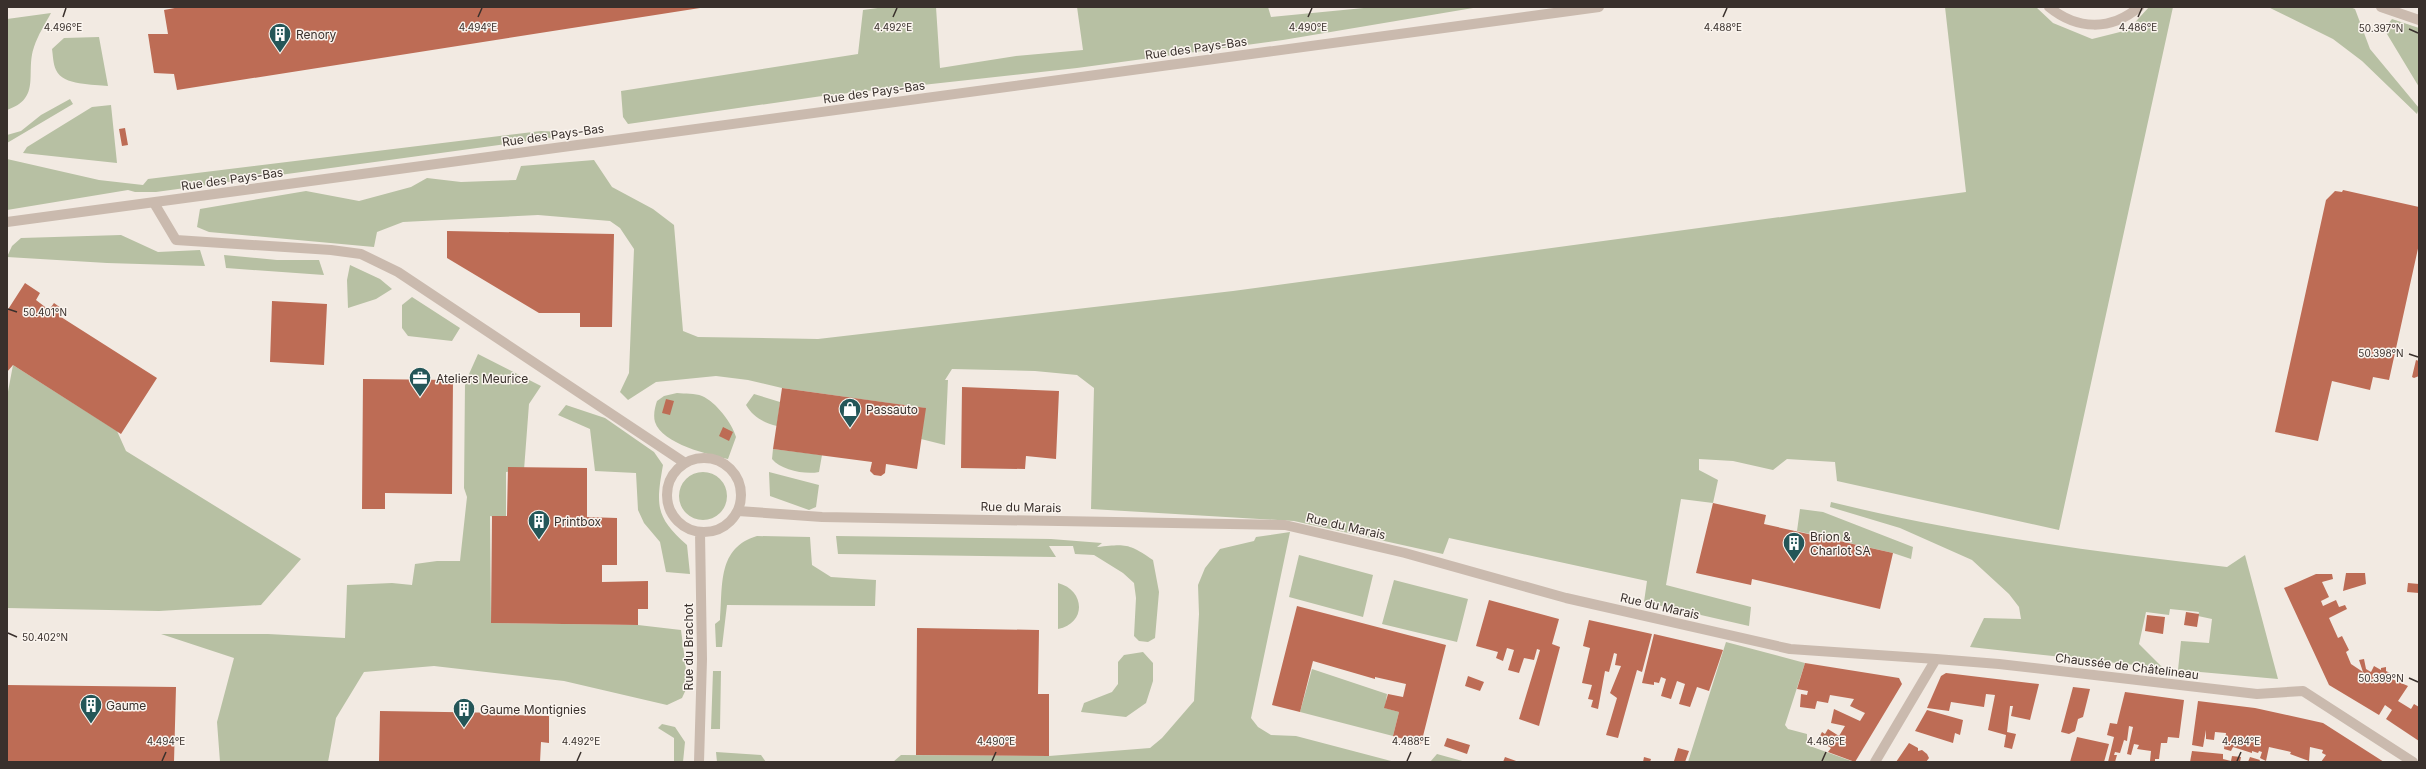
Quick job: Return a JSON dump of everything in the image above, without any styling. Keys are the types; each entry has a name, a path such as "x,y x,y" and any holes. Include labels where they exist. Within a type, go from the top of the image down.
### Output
{"street":[{"name":"Rue des Pays-Bas","path":"7,222 1599,7"},
{"path":"2049,7 2067,20 2088,25 2108,24 2128,16 2139,7"},
{"path":"2381,7 2419,20"},
{"path":"154,203 176,240 331,250 361,254 398,272 686,463"},
{"path":"696,459 707,459 727,467 739,485 740,496 738,511 728,523 719,529 700,532 681,524 669,508 668,487 671,478 686,463 696,459"},
{"name":"Rue du Marais","path":"738,511 822,517 1285,525 1405,553 1566,598 1790,649 1936,659"},
{"name":"Rue du Brachot","path":"699,762 702,659 700,532"},
{"path":"1875,762 1936,659"},
{"name":"Chaussée de Châtelineau","path":"1936,659 1998,664 2257,694 2303,691 2413,762"}],"green space":[{"path":"885,7 936,7 940,68 1016,56 1083,50 1077,7 1268,7 1271,17 1374,7 1479,7 1283,40 1077,68 822,96 628,124 623,117 621,91 858,54 863,10"},
{"path":"1945,7 2036,7 2053,23 2092,39 2128,30 2149,7 2173,7 2059,530 1837,481 1835,462 1787,459 1773,470 1733,461 1699,459 1699,470 1718,480 1713,503 1681,499 1666,585 1751,607 1749,626 1644,602 1647,581 1449,538 1443,554 1294,521 1091,509 1094,388 1077,375 1035,371 952,369 945,380 948,380 945,445 921,439 925,408 782,388 748,380 716,376 656,382 628,400 620,392 629,373 634,249 620,228 610,221 538,215 403,222 377,232 374,247 209,232 197,227 200,209 306,191 359,201 411,187 427,178 461,182 516,180 521,166 594,160 612,187 653,209 674,225 683,331 698,337 818,339 1233,291 1966,192"},
{"path":"2268,7 2350,7 2355,9 2370,49 2419,108 2417,114 2362,61 2333,39"},
{"path":"51,13 34,47 29,92 25,99 18,105 7,110 7,19"},
{"path":"2392,19 2419,28 2419,87 2384,29"},
{"path":"99,37 108,86 72,82 60,75 55,68 52,49 64,38"},
{"path":"70,99 73,104 7,143 7,135 21,131 41,115"},
{"path":"111,105 117,163 23,153 27,147 92,107"},
{"path":"541,131 586,133 156,192 135,192 128,190 7,210 7,159 99,180 143,185 148,179"},
{"path":"121,235 158,252 200,250 205,266 107,263 7,257 12,246 21,238"},
{"path":"224,255 277,260 319,260 324,275 226,268"},
{"path":"350,265 380,279 392,289 376,299 348,308 347,280"},
{"path":"412,297 460,328 452,341 408,336 402,328 402,305"},
{"path":"478,354 541,386 529,404 524,470 506,472 506,519 490,516 491,623 638,625 681,630 688,685 682,698 667,705 564,681 434,666 364,672 336,718 328,762 220,762 217,722 234,658 161,634 268,634 345,638 347,585 392,583 412,585 415,564 437,561 460,561 467,497 464,488 465,383"},
{"path":"13,365 117,431 126,451 301,559 261,605 159,611 7,608 7,397"},
{"path":"677,393 702,396 713,403 723,414 734,431 736,437 728,459 710,455 687,447 676,442 659,430 654,417 657,401 664,396"},
{"path":"754,394 780,402 777,426 759,419 746,405"},
{"path":"566,405 605,418 654,452 663,465 659,490 660,510 663,518 669,526 687,545 690,574 666,572 660,542 644,523 638,510 636,473 595,471 590,429 558,415"},
{"path":"773,449 822,455 819,472 800,472 781,466 772,459"},
{"path":"703,472 712,474 720,479 725,487 727,496 725,505 720,513 712,518 703,520 694,518 686,513 681,505 679,496 681,487 686,479 694,474"},
{"path":"769,472 819,485 816,507 809,510 770,496"},
{"path":"1831,502 1929,524 1978,533 2127,555 2227,567 2245,555 2278,679 2178,670 2181,641 2209,643 2212,619 2198,616 2199,612 2170,609 2169,615 2146,612 2139,644 2163,668 1970,647 1984,618 2021,619 2019,607 2009,594 1972,560 1900,528 1830,507"},
{"path":"1800,509 1823,512 1913,547 1911,559 1893,553 1797,531"},
{"path":"1290,532 1251,718 1258,727 1271,735 1296,736 1395,762 893,762 901,755 1049,756 1150,748 1162,738 1194,701 1199,614 1198,585 1205,568 1220,549 1254,541 1256,537"},
{"path":"757,536 810,537 812,565 831,577 876,580 875,606 727,605 722,647 716,647 715,624 720,620 722,581 725,569 735,549 744,542"},
{"path":"836,536 1051,539 1102,543 1097,547 1114,545 1126,546 1138,550 1153,560 1159,592 1155,638 1148,642 1139,641 1134,636 1136,598 1134,583 1123,573 1094,555 1075,554 1073,546 1049,546 1056,557 838,554"},
{"path":"1299,555 1373,575 1363,617 1289,597"},
{"path":"1394,580 1468,599 1457,642 1382,624"},
{"path":"1058,583 1067,587 1073,592 1078,599 1079,606 1078,614 1074,620 1067,626 1058,629"},
{"path":"1726,642 1805,663 1785,725 1788,729 1807,734 1807,745 1854,762 1688,762"},
{"path":"1143,652 1153,663 1153,681 1146,703 1126,717 1081,712 1084,703 1112,692 1118,684 1118,662 1124,655"},
{"path":"1312,669 1387,694 1385,708 1399,712 1393,736 1300,712"},
{"path":"713,671 721,671 720,729 711,729"},
{"path":"662,724 675,727 685,742 683,762 674,762 674,738 658,728"},
{"path":"716,752 761,755 766,762 717,762"},
{"path":"1437,754 1466,762 1430,762"}],"building":[{"name":"Renory","path":"180,7 700,8 177,90 174,74 154,73 148,34 168,34 164,10"},
{"path":"125,128 128,145 122,146 119,129"},
{"path":"2343,190 2419,207 2419,244 2389,380 2373,377 2370,390 2332,381 2318,441 2275,432 2326,200 2335,191 2342,192"},
{"path":"447,231 614,234 612,327 580,327 580,313 539,313 447,258"},
{"path":"25,283 40,293 36,300 49,310 54,303 65,311 61,317 157,378 121,434 13,365 7,372 7,311"},
{"path":"272,301 327,304 324,365 270,362"},
{"path":"2416,360 2419,361 2419,376 2414,378 2412,377"},
{"path":"363,379 453,380 452,494 385,493 385,509 362,509"},
{"path":"962,387 1059,391 1056,459 1026,456 1025,469 961,468"},
{"name":"Passauto","path":"782,388 926,408 917,469 886,464 885,473 881,476 874,475 870,471 872,462 773,449"},
{"path":"666,399 674,401 670,415 662,413"},
{"path":"723,427 733,432 729,441 719,436"},
{"name":"Printbox","path":"508,467 587,468 587,517 617,518 617,565 602,565 602,582 648,581 648,609 638,609 638,625 491,623 492,516 507,516"},
{"name":"Brion & Charlot SA","path":"1713,503 1766,515 1764,524 1893,553 1880,609 1752,579 1751,585 1696,573"},
{"path":"2346,573 2365,573 2366,584 2343,591"},
{"path":"2316,574 2332,574 2333,579 2322,582 2329,597 2321,601 2323,606 2336,600 2339,607 2345,605 2347,609 2329,618 2338,638 2342,636 2349,650 2346,652 2351,664 2363,672 2359,660 2364,659 2366,669 2371,672 2374,666 2381,670 2381,668 2386,667 2386,671 2392,674 2392,679 2408,686 2398,701 2411,709 2414,704 2419,707 2419,741 2386,719 2392,710 2385,705 2379,715 2329,685 2284,588"},
{"path":"2408,583 2419,584 2419,593 2407,592"},
{"path":"1489,600 1559,619 1552,644 1560,647 1539,726 1519,719 1540,650 1537,649 1534,660 1524,658 1519,673 1508,670 1514,650 1507,648 1503,661 1496,658 1498,652 1476,646"},
{"path":"1297,606 1446,645 1421,744 1393,736 1399,712 1384,708 1388,694 1403,697 1406,684 1375,677 1375,679 1313,661 1300,712 1272,705"},
{"path":"2186,612 2199,614 2197,627 2184,625"},
{"path":"2147,615 2165,617 2163,634 2145,631"},
{"path":"1589,620 1652,634 1642,672 1637,670 1618,738 1606,735 1617,698 1610,693 1621,666 1615,665 1617,654 1614,653 1609,672 1605,671 1598,709 1591,707 1593,700 1588,699 1592,685 1582,683 1590,648 1583,646"},
{"path":"917,628 1039,630 1038,694 1049,694 1049,756 916,755"},
{"path":"1654,634 1723,650 1709,691 1697,687 1690,707 1679,704 1685,684 1677,681 1671,699 1661,696 1666,679 1661,677 1659,683 1654,682 1654,685 1642,683"},
{"path":"1805,663 1899,678 1902,684 1855,762 1828,752 1831,748 1820,741 1822,738 1820,736 1822,732 1825,734 1828,729 1839,736 1845,726 1831,723 1834,709 1860,721 1865,713 1850,706 1854,699 1830,695 1828,703 1817,701 1815,709 1800,707 1801,694 1807,695 1808,691 1797,689"},
{"path":"1946,673 2039,684 2030,720 2011,716 2013,706 2010,706 2007,732 2016,734 2012,749 2004,747 2006,735 1988,730 1995,695 1986,694 1984,707 1951,702 1949,711 1927,708 1941,676"},
{"path":"1468,676 1484,682 1480,691 1465,686"},
{"name":"Gaume","path":"7,685 176,687 174,762 7,762"},
{"path":"2073,687 2090,689 2083,717 2078,719 2075,731 2069,734 2061,732"},
{"path":"2125,692 2184,700 2179,738 2168,737 2167,743 2161,743 2159,759 2155,759 2155,762 2150,761 2151,751 2137,749 2139,745 2134,744 2131,755 2127,754 2133,727 2129,726 2127,741 2124,740 2120,753 2115,752 2114,755 2117,755 2115,762 2108,762 2114,737 2107,735 2110,723 2117,724"},
{"path":"2198,701 2255,708 2323,723 2384,762 2321,762 2326,755 2322,753 2323,750 2310,747 2309,761 2290,754 2291,752 2269,747 2266,761 2260,758 2262,752 2259,751 2258,753 2252,751 2252,753 2233,747 2231,751 2224,749 2226,733 2215,732 2214,740 2206,739 2206,730 2203,747 2192,745"},
{"path":"1927,710 1963,720 1960,735 1955,733 1953,743 1915,731"},
{"name":"Gaume Montignies","path":"380,711 509,713 510,715 549,716 549,743 541,742 540,762 379,762"},
{"path":"2077,737 2109,744 2104,762 2070,762"},
{"path":"1447,738 1470,745 1467,754 1444,746"},
{"path":"1909,743 1918,748 1918,751 1922,750 1927,754 1929,758 1926,762 1896,762"},
{"path":"1678,748 1689,751 1685,762 1674,761"},
{"path":"2192,751 2223,754 2223,759 2231,761 2232,756 2241,757 2240,762 2190,762"},
{"path":"1505,757 1519,762 1503,762"},
{"path":"1644,757 1651,759 1650,762 1643,762"},
{"path":"2250,757 2260,760 2259,762 2248,762"}],"place":[{"name":"Renory","path":"280,54"},
{"name":"Ateliers Meurice","path":"420,398"},
{"name":"Passauto","path":"850,428"},
{"name":"Printbox","path":"539,540"},
{"name":"Brion & Charlot SA","path":"1794,562"},
{"name":"Gaume","path":"91,724"},
{"name":"Gaume Montignies","path":"464,728"}]}
